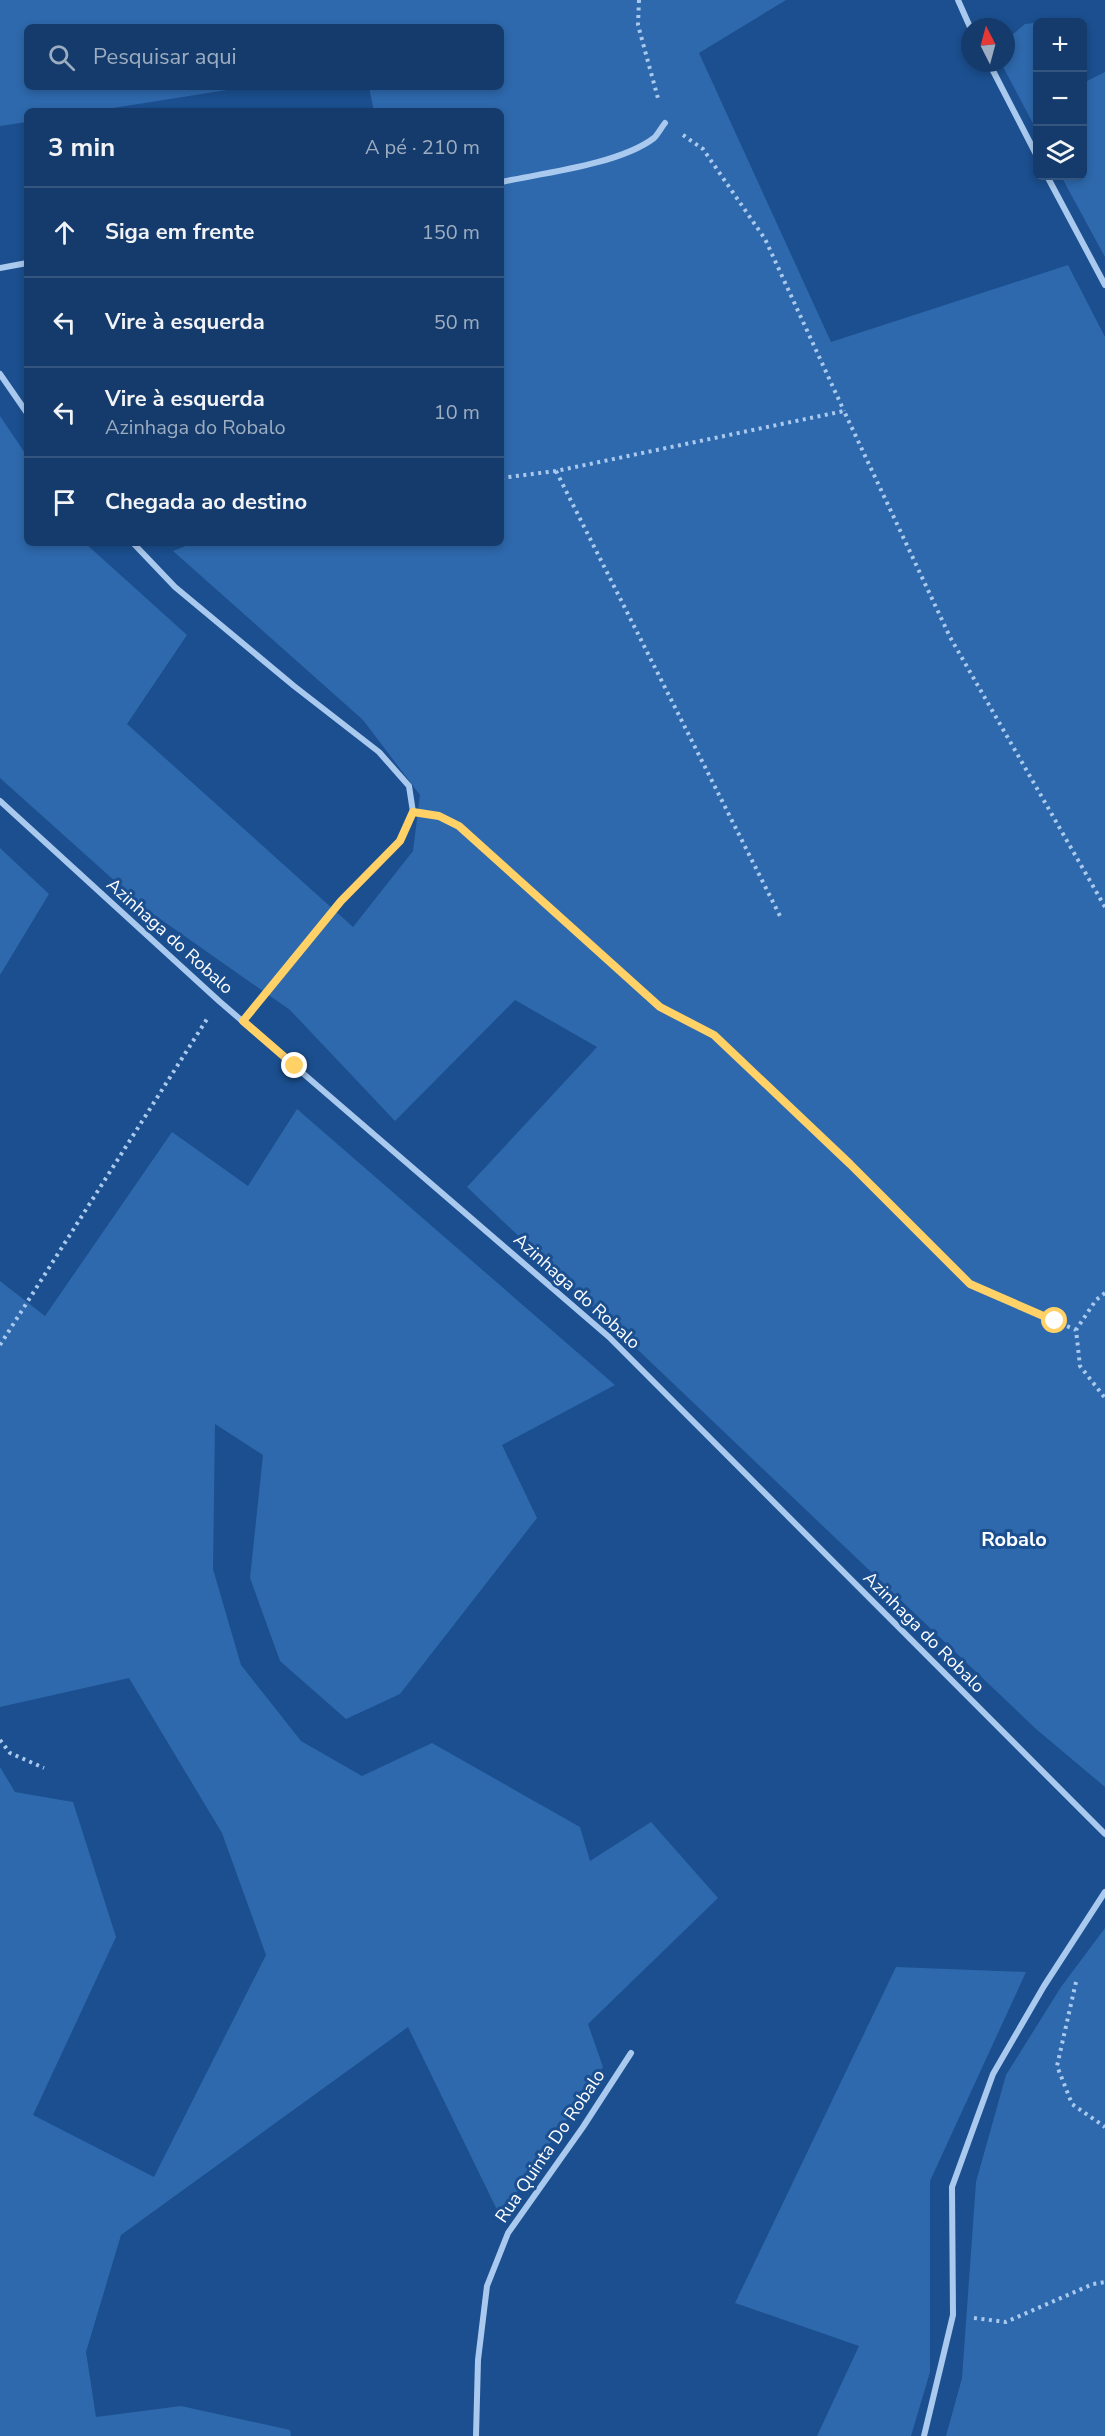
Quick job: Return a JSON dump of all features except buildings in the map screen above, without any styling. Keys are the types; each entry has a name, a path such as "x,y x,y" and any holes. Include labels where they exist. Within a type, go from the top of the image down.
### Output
{"street":[{"path":"958,0 966,18"},
{"path":"993,72 1033,148"},
{"path":"504,181 605,159 634,150 655,137 665,123"},
{"path":"1049,180 1105,285"},
{"path":"0,268 24,264"},
{"path":"0,374 24,409"},
{"path":"136,546 175,587 379,752 409,786 413,812 400,841 341,901 243,1021"},
{"name":"Azinhaga do Robalo","path":"0,801 219,1001 609,1337 1105,1834"},
{"path":"924,2436 953,2315 951,2187 993,2074 1044,1986 1105,1892"},
{"name":"Rua Quinta Do Robalo","path":"476,2436 478,2360 487,2286 508,2233 583,2127 631,2053"}],"lane":[{"path":"413,812 439,816 459,826 660,1007 714,1035"}],"path":[{"path":"639,0 638,25 665,123 703,149 765,239 950,637 1105,907"},
{"path":"504,477 556,471 844,411"},
{"path":"556,471 781,918"},
{"path":"0,1345 219,1001"},
{"path":"714,1035 850,1164 970,1284 1076,1330"},
{"path":"1105,1293 1096,1300 1076,1330 1080,1366 1105,1398"},
{"path":"0,1740 10,1753 44,1768"},
{"path":"1077,1978 1057,2067 1072,2104 1105,2127"},
{"path":"953,2315 1006,2322 1105,2282"}],"shaded area":[{"path":"0,0 786,0 699,53 831,342 1068,265 1105,337 1105,1787 1036,1729 467,1187 597,1047 515,1000 395,1121 290,1010 146,909 0,778 0,416 24,452 24,546 88,546 187,635 127,724 353,927 413,851 420,795 363,720 173,551 186,546 504,546 504,108 373,108 370,90 504,90 504,24 24,24 24,90 227,90 113,108 24,108 24,122 0,126"},
{"path":"1033,23 1033,123 1006,72 1015,72 1015,32 1025,24"},
{"path":"1105,72 1105,257 1063,180 1087,180 1087,81"},
{"path":"0,848 49,894 0,975"},
{"path":"297,1109 615,1385 502,1445 537,1518 400,1694 346,1719 280,1661 250,1578 263,1455 215,1424 213,1569 241,1665 301,1741 362,1776 432,1743 580,1827 590,1861 651,1822 718,1898 588,2024 603,2067 500,2216 408,2027 121,2235 86,2352 96,2417 181,2406 290,2430 291,2436 0,2436 0,1767 15,1792 73,1802 116,1937 33,2115 154,2177 266,1955 222,1833 129,1678 0,1707 0,1281 45,1316 172,1132 248,1186"},
{"path":"1105,1928 1105,2436 946,2436 962,2378 976,2182 1006,2075 1061,1987"},
{"path":"896,1967 1026,1972 930,2181 930,2372 911,2436 817,2436 859,2346 735,2303"}],"district":[{"name":"Robalo","path":"1014,1539"}],"route":[{"path":"295,1066 243,1021 341,901 400,841 413,812 439,816 459,826 660,1007 714,1035 850,1164 970,1284 1055,1321"}]}
